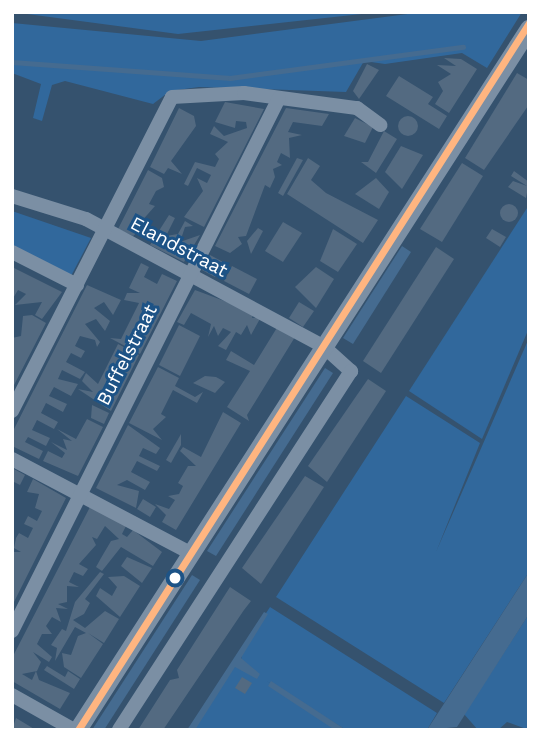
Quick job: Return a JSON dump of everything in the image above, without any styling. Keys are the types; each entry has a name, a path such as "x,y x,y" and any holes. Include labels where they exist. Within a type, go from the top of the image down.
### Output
{"street":[{"path":"12,695 76,730 192,554 528,28"},
{"path":"12,411 172,97 279,98 357,108 380,125"},
{"name":"Buffelstraat","path":"12,631 279,98"},
{"name":"Elandstraat","path":"12,196 103,229 190,273 323,346 351,371 119,730"},
{"path":"12,252 77,285"},
{"path":"12,459 80,492 192,554"}],"shaded area":[{"path":"12,12 380,12 178,34"},
{"path":"423,12 522,12 487,68 462,53 385,64 364,61 346,92 199,87 170,91 153,104 65,81 52,85 42,121 33,118 41,84 12,73 12,23 201,41"},
{"path":"529,205 529,328 482,439 409,391"},
{"path":"12,211 91,238 71,276 12,247"},
{"path":"402,246 411,252 353,344 343,338"},
{"path":"529,338 529,572 444,703 276,597 406,396 480,443 436,552"},
{"path":"325,368 333,373 216,556 207,551"},
{"path":"529,572 529,614 457,727 427,730"},
{"path":"192,575 200,580 104,730 92,730"},
{"path":"270,607 437,713 427,730 346,730 267,681 341,730 191,730 235,661 241,663 242,650"},
{"path":"264,612 268,614 241,658 260,674 257,679 235,667 195,730 187,730"},
{"path":"529,614 529,730 507,722 498,730 478,730 464,714"},
{"path":"271,681 346,730 335,730 268,686"}],"building":[{"path":"444,58 461,59 477,69 449,113 435,104 443,91 438,82 451,74 437,65 456,66"},
{"path":"367,64 379,70 359,99 353,91"},
{"path":"517,73 529,80 528,106 484,170 465,158"},
{"path":"399,76 433,97 428,104 447,116 439,129 386,96"},
{"path":"225,102 264,109 204,227 184,217 203,191 197,178 207,183 211,175 197,168 188,186 184,184 195,162 215,167 219,159 215,154 228,142 210,134 214,126 224,136 247,128 246,122 236,121 235,128 215,122"},
{"path":"179,108 194,116 196,126 171,161 182,174 168,168 164,174 150,167"},
{"path":"286,108 329,114 322,126 293,122 288,132 302,135 289,138 290,158 281,153 277,162 282,165 273,169 275,177 270,188 265,185 246,236 238,237 242,244 230,253 215,246"},
{"path":"404,116 412,116 418,126 412,136 404,136 398,130 398,122"},
{"path":"355,118 373,127 365,143 344,136"},
{"path":"384,131 397,139 376,173 361,162 368,162"},
{"path":"401,146 423,155 402,189 385,172"},
{"path":"297,158 303,160 283,196 278,193"},
{"path":"308,158 320,166 311,180 326,193 378,220 363,243 287,194"},
{"path":"462,163 483,176 442,242 420,229"},
{"path":"148,170 162,178 164,187 156,191 149,204 155,206 140,223 145,226 133,236 118,229"},
{"path":"514,171 529,182 526,198 508,187 513,181 527,186 511,176"},
{"path":"376,178 389,192 379,209 355,194"},
{"path":"509,204 515,207 518,213 515,219 509,222 503,219 500,213 503,207"},
{"path":"169,215 175,218 166,236 178,234 185,221 193,226 185,227 180,242 200,235 184,262 150,245"},
{"path":"283,222 302,233 283,262 265,251"},
{"path":"258,228 263,231 251,254 247,241"},
{"path":"333,229 357,244 338,272 320,261"},
{"path":"492,229 506,237 500,247 486,238"},
{"path":"436,247 454,259 381,373 363,361"},
{"path":"210,255 223,262 215,277 202,270"},
{"path":"141,263 149,267 144,277 157,284 162,274 177,281 140,354 110,338 121,339 139,303 124,300 127,293 140,293 129,288"},
{"path":"232,266 257,279 249,294 224,281"},
{"path":"12,267 62,292 42,319 35,315 42,302 15,305 26,294 18,290 12,300"},
{"path":"316,267 334,279 316,308 295,287"},
{"path":"87,285 121,300 113,315 104,302 94,308 110,321 105,331 96,319 85,324 100,342 97,347 95,340 80,336 75,346 85,351 81,358 71,353 66,362 85,372 80,379 62,370 58,379 78,384 71,396 54,387 49,396 67,404 63,412 46,403 41,413 58,422 54,429 37,420 32,430 50,438 46,446 28,437 25,442 43,451 39,459 12,446 12,433"},
{"path":"195,290 254,312 252,318 261,317 251,335 247,325 241,335 236,332 226,350 218,346 231,332 223,328 218,336 214,326 208,337 211,324 191,313 184,325 177,322"},
{"path":"299,302 314,311 303,327 289,318"},
{"path":"32,315 46,323 12,389 12,338 21,336 23,316"},
{"path":"179,325 200,336 180,376 159,365"},
{"path":"278,326 295,337 247,415 249,421 227,407 250,371 226,360 231,351 254,365"},
{"path":"118,344 139,355 111,411 78,389 93,392 82,381 86,373 98,384"},
{"path":"158,367 179,378 175,386 195,397 203,392 197,403 173,390 161,414 166,417 153,429 162,440 129,423"},
{"path":"205,376 216,377 225,382 215,393 193,383"},
{"path":"368,379 386,391 327,482 308,466"},
{"path":"92,405 109,413 104,424 91,418"},
{"path":"223,412 241,423 176,530 162,522 166,515 155,504 169,509 175,500 168,496 179,494 183,486 178,483 188,466 196,466 180,451 183,447 201,457"},
{"path":"87,419 103,427 78,476 43,461 48,451 62,458 65,453 51,442 67,450 63,439 72,441 57,429 76,439"},
{"path":"128,425 160,448 156,454 143,448 139,456 160,466 157,471 137,461 131,472 150,482 145,490 127,480 117,485 139,491 136,508 96,488"},
{"path":"181,434 181,445 171,463 166,460"},
{"path":"12,468 25,475 20,485 12,481"},
{"path":"305,476 324,487 261,584 242,568"},
{"path":"33,479 66,498 12,606 12,552 21,552 14,548 16,538 19,533 28,538 33,528 24,524 28,516 37,521 42,511 35,508 39,494 27,492"},
{"path":"143,499 156,507 150,517 137,509"},
{"path":"90,507 126,526 122,534 127,537 133,530 162,552 153,566 121,547 102,571 96,567 111,541 119,539 105,526 97,539 92,537 96,545 79,564 88,569 83,576 74,572 69,582 79,587 67,586 67,602 58,604 68,609 56,608 61,622 52,617 46,626 52,634 42,634 37,644 52,657 49,662 33,652 41,662 36,671 39,680 70,693 60,709 12,681 12,658","holes":["36,671 32,680 22,674"]},
{"path":"127,557 152,568 142,583 121,566"},
{"path":"100,572 104,574 85,599 90,603 84,614 73,620 85,628 105,611 119,619 104,643 88,633 103,644 81,678 64,667 62,653 71,655 78,636 86,633 75,627 55,661 57,648 51,645 62,629 66,631 75,602"},
{"path":"124,576 140,586 120,617 96,596 100,588 112,596 117,587 108,577"},
{"path":"230,587 251,601 163,730 138,730 170,680 179,678 177,670"},
{"path":"47,666 65,677 68,671 80,679 74,689 44,670"},
{"path":"242,677 252,683 245,694 235,688"},
{"path":"16,718 31,727 35,730 12,730"}],"waterway":[{"path":"12,62 230,78 463,47"}],"transit line":[{"path":"78,730 529,23"}]}
